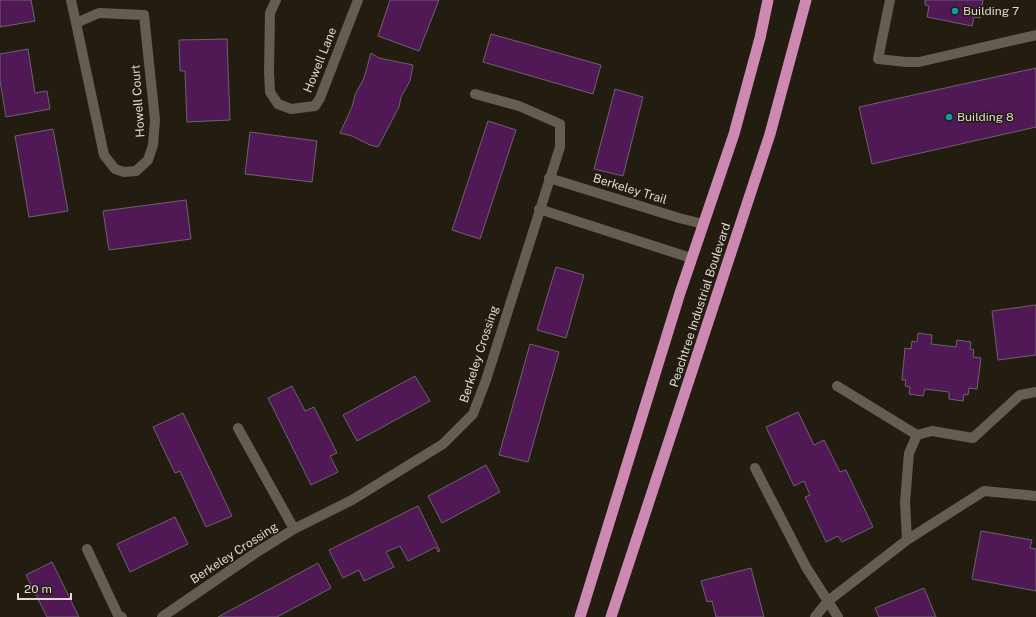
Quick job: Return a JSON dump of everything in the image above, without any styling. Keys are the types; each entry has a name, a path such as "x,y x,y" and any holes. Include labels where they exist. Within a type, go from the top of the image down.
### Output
{"highway":[{"name":"Peachtree Industrial Boulevard","path":"580,617 691,258 734,134 760,38 768,0"},
{"name":"Peachtree Industrial Boulevard","path":"611,617 770,134 806,0"}],"street":[{"name":"Howell Court","path":"71,0 104,155 115,169 124,172 136,171 148,160 153,145 155,120 144,15 99,13 76,23"},
{"name":"Howell Lane","path":"276,0 270,13 269,20 270,92 278,104 291,109 315,106 320,98 358,0"},
{"path":"890,0 878,59 919,62 1036,36"},
{"name":"Berkeley Crossing","path":"162,617 294,530 352,500 444,444 473,414 486,380 539,209 560,147 560,124 519,106 475,94"},
{"name":"Berkeley Trail","path":"549,178 703,224"},
{"path":"539,209 691,258"},
{"path":"837,386 917,435 932,431 973,438 1020,395 1036,392"},
{"path":"238,428 294,530"},
{"path":"907,540 905,502 909,453 917,435"},
{"path":"755,468 806,567 838,617"},
{"path":"815,617 828,601 907,540 984,491 1036,496"},
{"path":"87,550 118,615 122,617"}],"building":[{"path":"0,0 31,0 35,21 0,27"},
{"path":"390,0 439,0 419,51 378,36"},
{"name":"Building 7","path":"925,0 983,0 980,18 974,17 972,26 927,17 929,6 925,5"},
{"path":"491,34 601,65 593,94 483,62"},
{"path":"227,39 230,120 187,122 185,71 180,71 179,40"},
{"path":"28,49 35,93 47,91 50,109 6,117 0,81 0,54"},
{"path":"371,53 379,58 413,65 410,81 401,97 399,107 378,147 370,145 352,136 340,133 352,107 355,95 364,78"},
{"name":"Building 8","path":"1036,68 1036,127 872,164 859,107"},
{"path":"615,89 643,97 623,176 594,169"},
{"path":"488,121 516,130 480,239 452,230"},
{"path":"53,129 68,211 29,217 15,136"},
{"path":"250,132 317,141 312,182 245,174"},
{"path":"186,200 191,239 109,250 103,211"},
{"path":"556,267 584,275 566,338 537,330"},
{"path":"1036,305 1036,355 998,360 992,311"},
{"path":"918,333 932,335 931,344 956,347 957,340 971,342 970,349 974,350 973,357 981,358 977,389 969,388 968,395 964,394 963,401 949,399 949,392 925,389 923,396 909,394 910,387 905,386 906,380 902,380 905,348 911,349 912,341 917,342"},
{"path":"530,344 559,352 528,462 499,455"},
{"path":"415,376 430,401 357,441 343,415"},
{"path":"292,386 305,411 314,407 337,453 330,456 338,472 311,485 268,398"},
{"path":"798,412 814,445 824,440 840,472 846,470 873,527 842,542 838,536 826,542 805,497 810,495 804,481 794,486 766,427"},
{"path":"183,413 232,516 206,527 180,471 175,473 153,427"},
{"path":"486,465 500,492 442,523 428,496"},
{"path":"418,506 440,551 438,552 436,547 408,561 400,546 386,552 394,567 364,581 359,570 343,578 329,550"},
{"path":"175,517 188,544 130,572 117,544"},
{"path":"981,531 1032,540 1030,548 1036,549 1036,591 972,579"},
{"path":"52,562 79,617 47,617 26,575"},
{"path":"318,563 331,588 277,617 218,617"},
{"path":"751,568 764,617 716,617 712,601 707,602 701,581"},
{"path":"924,588 936,617 879,617 875,608"}],"place":[{"name":"Building 7","path":"955,11"},
{"name":"Building 8","path":"949,117"}]}
